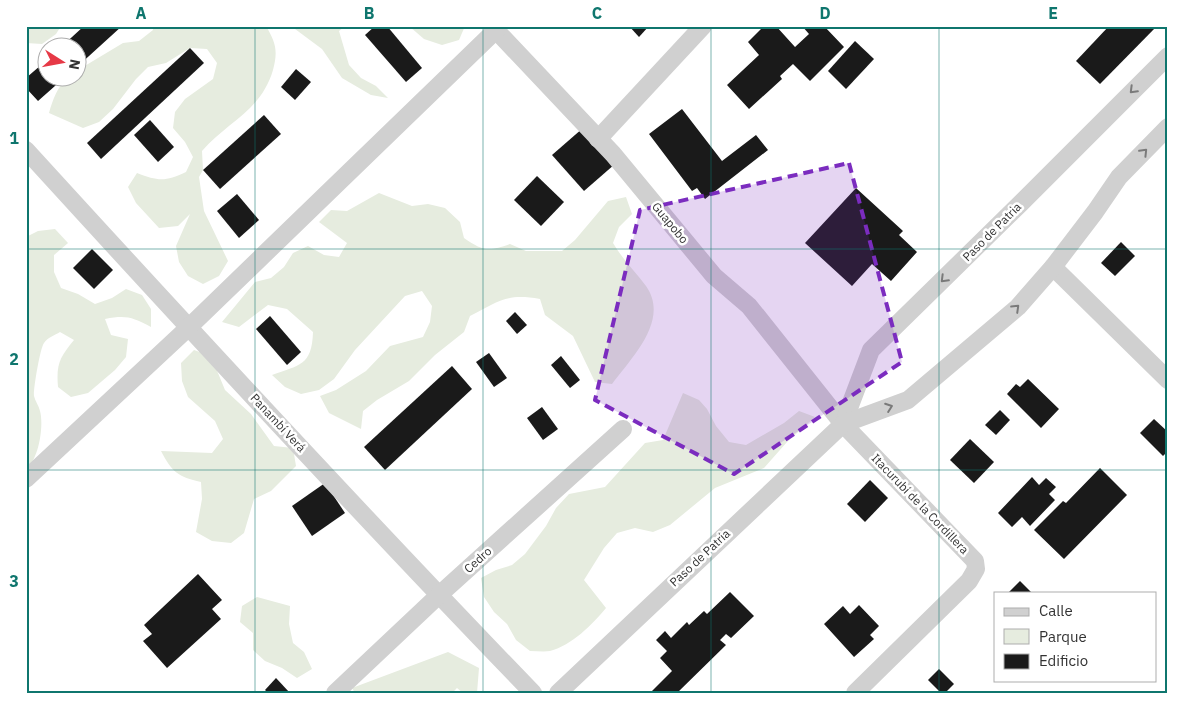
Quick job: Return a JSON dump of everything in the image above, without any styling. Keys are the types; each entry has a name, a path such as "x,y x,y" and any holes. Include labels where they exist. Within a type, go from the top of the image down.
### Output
{"street":[{"path":"598,138 703,26"},
{"path":"26,479 188,328 494,28"},
{"name":"Guapobo","path":"494,28 598,138 714,276 749,306 843,424"},
{"name":"Paso de Patria","path":"843,424 871,350 1168,56"},
{"name":"Paso de Patria","path":"558,693 843,424 908,400 1018,307 1053,267 1119,177 1168,127"},
{"name":"Panambí Verá","path":"26,150 188,328 438,595 533,693"},
{"path":"1053,267 1168,380"},
{"name":"Itacurubí de la Cordillera","path":"843,424 968,553 975,561 976,569 969,581 854,693"},
{"name":"Cedro","path":"335,693 438,595 623,429"}],"highlighted area":[{"path":"849,163 902,362 734,474 595,400 640,210"}],"green space":[{"path":"26,26 61,26 56,34 50,38 38,38 38,44 26,43"},
{"path":"153,26 266,26 275,47 273,70 261,96 243,115 202,151 203,170 199,177 204,211 228,261 219,276 203,284 188,276 179,262 176,246 190,214 178,226 159,228 136,203 128,187 137,173 151,178 167,179 186,172 193,157 185,142 173,128 175,112 185,99 213,79 217,63 207,49 190,48 166,63 148,67 136,79 113,109 99,122 83,128 49,113 59,88 88,88 88,64 123,43 139,41 153,30"},
{"path":"291,26 345,26 339,31 349,65 361,78 376,86 388,98 371,95 342,78 322,49"},
{"path":"409,26 465,26 459,40 442,45 424,39"},
{"path":"379,193 412,206 428,204 445,208 460,222 464,238 481,248 491,249 510,244 526,251 562,251 575,240 608,201 626,197 632,214 619,227 613,243 646,286 652,299 654,312 646,338 612,384 595,382 573,336 545,315 540,299 529,297 511,298 496,302 470,316 464,332 435,355 409,381 377,400 363,411 361,429 329,413 320,396 336,390 366,371 390,346 423,337 430,322 432,306 422,291 405,296 355,350 334,379 319,390 301,394 285,387 272,375 297,366 307,358 310,352 313,332 287,309 268,305 239,327 222,322 255,282 271,278 284,267 293,253 308,246 324,255 339,257 347,243 319,222 331,210 347,211"},
{"path":"55,229 68,243 54,255 54,272 61,288 78,294 95,304 112,298 126,289 142,295 151,309 151,327 129,318 105,319 111,335 128,339 126,357 115,370 88,393 71,397 58,387 58,367 62,356 74,340 60,332 45,341 42,347 34,392 41,417 41,433 34,458 26,469 26,237 38,231"},
{"path":"194,350 211,356 225,390 251,414 274,446 293,448 296,466 271,491 254,499 244,533 231,543 212,541 196,532 202,499 201,482 176,473 161,451 212,453 223,439 215,421 188,397 182,381 181,363"},
{"path":"683,393 699,400 729,442 746,445 784,423 799,411 815,417 787,442 764,468 715,488 670,525 653,532 635,528 617,533 604,548 584,580 606,608 588,627 566,644 550,651 530,651 516,640 507,624 494,612 484,597 481,578 496,570 512,565 525,554 546,526 556,508 569,494 605,487 645,443 663,440"},
{"path":"257,597 290,606 289,624 293,643 304,652 312,669 297,678 282,668 265,661 253,650 253,633 240,622 242,606"},
{"path":"448,652 479,668 477,693 463,693 457,688 452,693 355,693 352,688"}],"building":[{"path":"84,26 122,26 88,57 88,38 71,38"},
{"path":"375,26 387,26 422,68 406,82 365,35"},
{"path":"629,26 649,26 639,37"},
{"path":"764,26 776,26 795,47 809,34 802,26 824,26 844,47 810,81 793,64 780,76 782,79 749,109 727,85 759,55 748,42"},
{"path":"1109,26 1157,26 1100,84 1076,61"},
{"path":"855,41 874,59 846,89 828,71"},
{"path":"190,48 204,63 101,159 87,143"},
{"path":"38,68 38,88 53,88 38,101 26,88 26,78"},
{"path":"296,69 311,82 295,100 281,87"},
{"path":"682,109 722,161 756,135 768,150 705,199 697,188 692,191 649,134"},
{"path":"264,115 281,134 220,189 203,170"},
{"path":"150,120 174,147 158,162 134,135"},
{"path":"583,128 615,164 584,191 552,155"},
{"path":"537,176 564,202 541,226 514,200"},
{"path":"856,188 903,231 899,235 917,252 891,281 872,264 852,286 805,243"},
{"path":"237,194 259,220 239,238 217,211"},
{"path":"1121,242 1135,256 1115,276 1101,263"},
{"path":"92,249 113,270 94,289 73,268"},
{"path":"515,312 527,325 517,334 506,321"},
{"path":"270,316 301,352 287,365 256,329"},
{"path":"489,353 507,378 494,387 476,362"},
{"path":"561,356 580,380 570,388 551,365"},
{"path":"452,366 472,389 385,470 364,447"},
{"path":"1028,379 1059,409 1041,428 1007,394 1016,384 1020,387"},
{"path":"542,407 558,429 543,440 527,418"},
{"path":"1000,410 1010,420 996,435 985,425"},
{"path":"1154,419 1168,432 1168,451 1163,456 1140,433"},
{"path":"970,439 994,462 974,483 950,460"},
{"path":"1100,468 1127,495 1064,559 1034,530 1063,501 1066,503"},
{"path":"1032,477 1039,485 1046,478 1056,487 1049,494 1055,500 1030,526 1022,517 1012,527 998,513"},
{"path":"870,480 888,498 865,522 847,504"},
{"path":"325,483 345,513 312,536 292,506"},
{"path":"198,574 222,600 212,609 221,619 167,668 143,641 152,634 144,625"},
{"path":"1020,581 1031,592 1009,592"},
{"path":"730,592 754,616 731,638 726,634 720,640 726,645 677,693 650,693 672,671 660,658 667,651 656,640 665,631 671,638 687,622 689,625 704,611 707,614"},
{"path":"859,605 879,626 870,635 874,639 854,657 824,624 843,606 850,614"},
{"path":"939,669 954,684 945,693 941,693 928,680"},
{"path":"276,678 290,693 268,693 265,690"}]}
